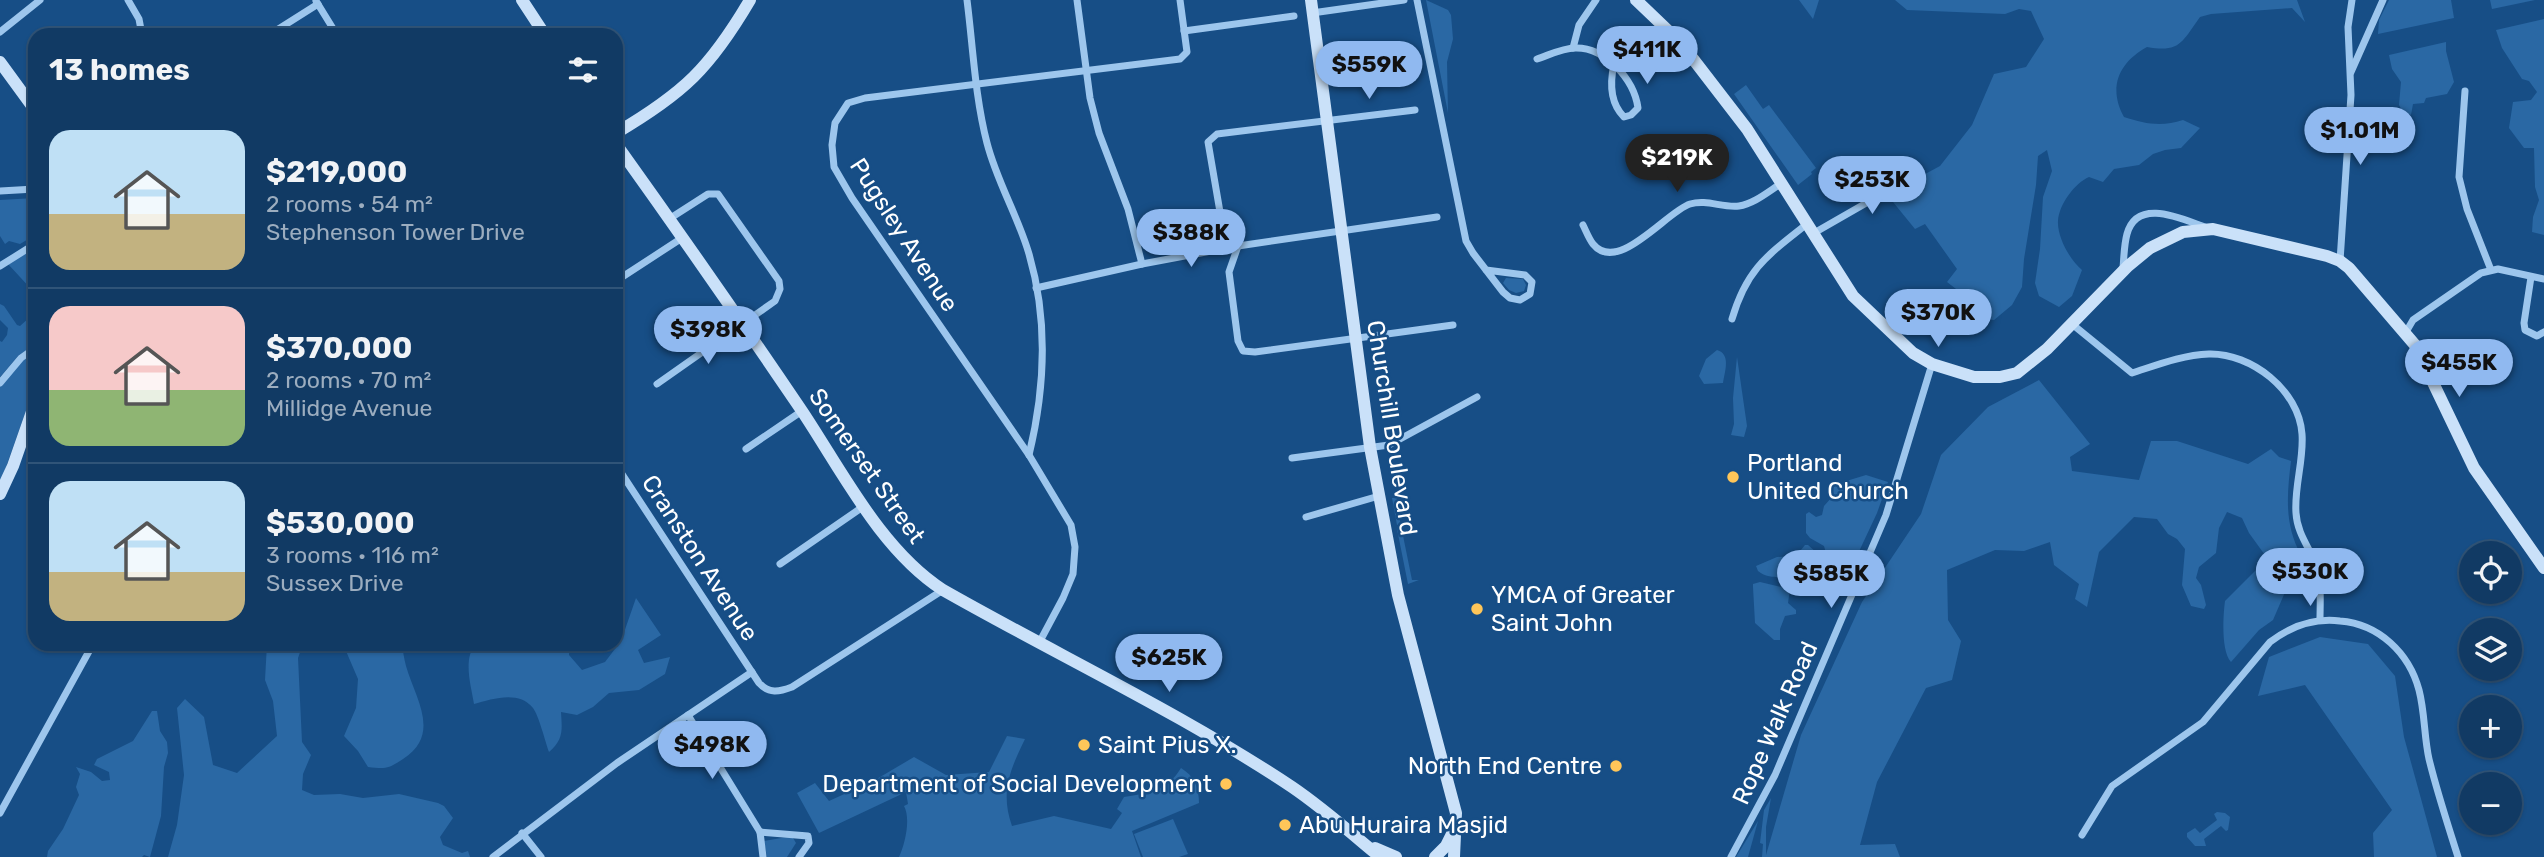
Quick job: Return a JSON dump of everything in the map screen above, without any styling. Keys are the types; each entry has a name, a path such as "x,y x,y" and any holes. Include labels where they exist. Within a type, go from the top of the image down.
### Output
{"street":[{"path":"0,32 40,0"},
{"path":"522,0 540,28"},
{"path":"623,129 656,109 690,83 721,47 750,0"},
{"path":"1077,0 1086,72 1099,133 1128,209 1142,264"},
{"path":"1180,0 1184,31 1294,16"},
{"path":"1312,6 1404,0"},
{"path":"1417,0 1461,223 1470,249 1486,270 1510,298 1520,300 1530,294 1532,282 1525,275 1486,270"},
{"path":"1573,48 1579,25 1596,0"},
{"path":"1636,0 1680,43 1746,129 1853,296 1913,353 1932,364 1974,377 2010,375 2036,359 2150,248 2171,236 2196,229 2213,229"},
{"path":"2340,261 2351,73 2348,27 2352,0"},
{"path":"2351,73 2383,0"},
{"path":"130,1 141,28"},
{"path":"964,1 987,144 997,177 1029,254 1036,288 1042,337 1041,378 1036,425 1029,455"},
{"path":"279,28 316,2 333,28"},
{"name":"Churchill Boulevard","path":"1312,6 1370,447 1398,595 1457,823 1454,857"},
{"name":"Pugsley Avenue","path":"1039,643 1070,584 1076,547 1071,525 1029,455 852,198 834,167 832,145 835,123 848,103 865,98 1177,60 1185,57 1184,31"},
{"path":"1537,59 1573,48 1596,51 1614,64 1637,95 1638,108 1631,116 1624,117 1614,102 1611,86 1614,64"},
{"path":"0,62 28,100"},
{"path":"2465,91 2459,177 2475,233 2491,270"},
{"path":"1415,110 1217,134 1208,142 1220,212 1238,246 1229,272 1238,341 1243,351 1255,352 1453,325"},
{"name":"Somerset Street","path":"623,154 802,411 864,506 904,557 927,579 1154,705 1268,772 1295,789 1379,856"},
{"path":"1732,319 1745,283 1758,265 1811,228 1915,175"},
{"path":"1583,225 1593,245 1601,250 1620,251 1639,241 1685,206 1703,202 1742,206 1782,183"},
{"path":"0,191 28,189"},
{"path":"657,384 775,301 780,289 779,281 718,194 708,194 669,219"},
{"path":"2122,273 2127,234 2135,220 2143,215 2165,214 2340,261 2415,345 2474,468 2544,568"},
{"path":"1036,288 1238,246 1437,217"},
{"path":"623,276 682,238"},
{"path":"0,266 28,248"},
{"path":"2406,332 2413,320 2481,273 2491,270 2544,279"},
{"path":"2531,277 2525,330 2537,336 2544,332"},
{"path":"2072,324 2132,373 2176,359 2221,355 2262,371 2280,387 2294,408 2301,427 2296,515 2300,533 2318,572 2320,620"},
{"path":"0,383 28,353"},
{"name":"Rope Walk Road","path":"1731,857 1776,775 1886,515 1932,364"},
{"path":"1292,458 1389,444 1477,397"},
{"path":"746,449 802,411"},
{"path":"0,494 28,423"},
{"name":"Cranston Avenue","path":"623,476 759,683 768,691 776,692 792,687 943,590"},
{"path":"1306,517 1380,496"},
{"path":"780,564 864,506"},
{"path":"2082,835 2112,786 2203,722 2270,642 2290,629 2320,620 2349,621 2376,632 2394,645 2407,662 2419,690 2429,758 2458,857"},
{"path":"0,813 89,651"},
{"path":"493,857 617,763 752,672"},
{"path":"688,715 760,832 764,857"},
{"path":"1435,857 1446,846 1457,823"},
{"path":"1457,823 1462,857"},
{"path":"760,832 799,833 808,836 809,843 799,857"},
{"path":"523,833 541,857"},
{"path":"1365,844 1396,857"}],"shaded area":[{"path":"1426,0 1448,10 1451,15 1453,39 1447,62 1448,113"},
{"path":"1799,0 1819,0 1813,19"},
{"path":"1895,0 2297,0 2305,22 2292,8 2211,14 2200,17 2184,39 2174,47 2147,47 2137,53 2123,69 2117,86 2119,106 2124,117 2154,124 2183,120 2200,128 2181,148 2153,154 2139,165 2114,169 2103,182 2089,177 2078,184 2069,195 2061,208 2058,227 2065,248 2082,270 2072,296 2059,307 2039,296 2035,283 2043,197 2052,171 2047,150 2038,156 2022,287 2012,305 1994,320 1978,318 1971,310 1969,299 1947,282 1957,269 1925,224 1915,229 1893,202 1890,193 1940,166 1972,125 1994,74 2026,67 2044,39 2031,11 2019,9 2005,14 1907,10"},
{"path":"2389,0 2451,0 2454,18 2378,34 2379,20"},
{"path":"2490,0 2535,0 2492,9"},
{"path":"2544,19 2544,235 2532,232 2533,217 2539,200 2535,187 2534,148 2524,148 2509,128 2513,102 2531,100 2537,92 2529,81 2522,79 2502,48 2496,30"},
{"path":"2446,42 2454,82 2447,94 2426,98 2424,103 2413,104 2411,115 2403,112 2399,105 2401,82 2392,69 2389,55"},
{"path":"1746,85 1763,109 1769,105 1816,168 1798,185 1734,94"},
{"path":"28,198 28,239 20,244 9,241 5,244 0,236 0,200"},
{"path":"28,252 28,286 8,264"},
{"path":"1506,278 1523,279 1526,285 1524,291 1516,293 1509,290 1503,283"},
{"path":"0,304 20,326 28,319 28,350 18,356 0,377 0,341 7,335 8,328 0,320"},
{"path":"1717,350 1726,359 1723,383 1704,384 1699,376 1706,359"},
{"path":"28,356 28,405 0,484 0,387"},
{"path":"1737,357 1747,426 1744,437 1731,435 1734,424 1733,398"},
{"path":"2039,380 2090,444 2070,457 2072,471 2139,480 2151,441 2177,441 2248,464 2271,449 2279,457 2291,461 2289,521 2301,555 2273,620 2259,630 2231,662 2224,642 2225,601 2255,571 2262,577 2270,562 2249,533 2242,518 2227,512 2219,528 2216,553 2199,567 2196,578 2201,585 2206,605 2204,609 2191,606 2182,585 2185,549 2177,539 2168,534 2157,519 2134,517 2099,552 2087,607 2075,599 2079,584 2054,565 2050,542 2024,551 1995,550 1947,570 1948,620 1961,641 1952,680 1926,688 1877,782 1860,845 1895,844 1900,857 1762,857 1763,844 1760,843 1764,810 1771,798 1766,827 1766,855 1801,735 1862,602 1921,514 1941,455 1988,407"},
{"path":"1866,475 1888,482 1877,513 1840,592 1826,590 1803,578 1774,577 1758,571 1756,566 1777,557 1796,556 1805,545 1818,554 1826,553 1824,546 1806,533 1806,514 1809,512 1816,517 1822,515 1824,506 1832,497 1830,486"},
{"path":"1401,496 1403,499 1396,501 1412,580 1419,580 1408,584 1397,529 1400,528 1397,525 1392,498"},
{"path":"1760,582 1790,589 1788,603 1796,610 1796,614 1785,616 1780,629 1780,640 1774,640 1755,623 1753,584"},
{"path":"636,598 661,635 638,650 644,663 670,657 665,674 639,690 609,693 593,707 577,715 561,712 560,738 549,752 537,717 527,702 505,697 474,704 469,665 471,651 569,651 569,655 582,670 605,662 613,651 623,651 623,635"},
{"path":"2320,637 2368,644 2395,676 2404,737 2437,857 2374,857 2373,833 2392,810 2305,685 2258,696 2269,657"},
{"path":"267,651 300,651 298,658 302,742 311,755 303,774 302,790 314,795 340,794 363,798 399,794 438,803 444,806 453,818 440,837 443,845 462,853 468,851 470,857 168,857 177,825 184,775 177,708 185,699 204,717 213,765 237,773 277,736 273,701 265,680"},
{"path":"346,651 403,651 419,703 423,727 415,749 390,766 368,767 344,736 356,708 358,679"},
{"path":"152,711 157,711 160,731 167,742 168,753 164,767 161,816 150,857 47,857 79,795 76,787 80,774 76,767 91,772 102,781 110,780 109,772 94,765 97,759 133,741"},
{"path":"1007,736 1025,739 1008,781 1008,814 1012,826 1054,816 1111,829 1122,813 1117,809 1124,797 1157,790 1170,782 1181,768 1195,782 1199,803 1132,831 1141,857 899,857 906,832 906,792 819,833 797,793 815,783 829,801 875,780 914,757 946,775 989,772"},
{"path":"2217,812 2230,817 2228,830 2221,826 2204,839 2206,846 2195,846 2187,833 2195,828 2200,833 2217,820 2214,814"},
{"path":"1173,819 1188,854 1179,857 1143,857 1134,834"},
{"path":"1758,821 1748,857 1736,857"},
{"path":"793,838 796,843 787,857 767,857 764,841"}],"place":[{"name":"Portland United Church","path":"1733,477"},
{"name":"YMCA of Greater Saint John","path":"1477,609"},
{"name":"Saint Pius X.","path":"1084,745"},
{"name":"North End Centre","path":"1616,766"},
{"name":"Department of Social Development","path":"1226,784"},
{"name":"Abu Huraira Masjid","path":"1285,825"}]}
